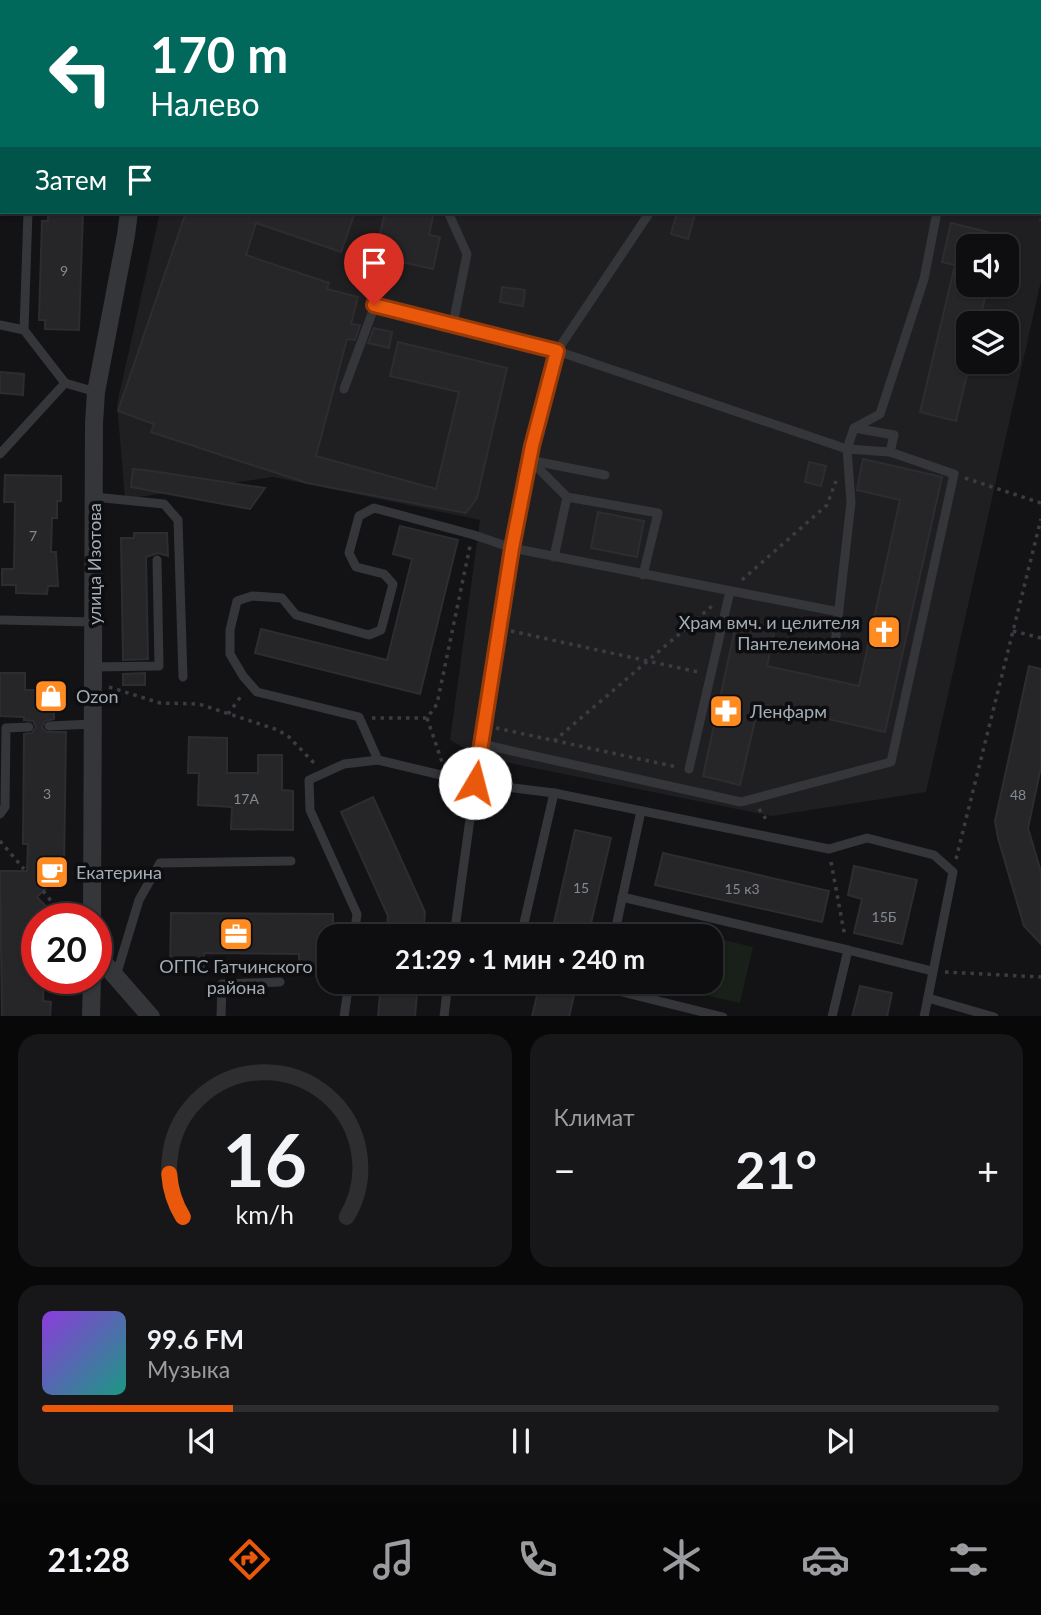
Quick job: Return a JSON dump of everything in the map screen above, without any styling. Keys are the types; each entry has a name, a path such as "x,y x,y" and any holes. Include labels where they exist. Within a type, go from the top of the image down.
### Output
{"street":[{"name":"улица Изотова","path":"92,903 96,392 129,214"},
{"path":"112,972 150,1016"},
{"path":"92,994 92,1016"}],"lane":[{"path":"24,330 28,214"},
{"path":"127,235 138,214"},
{"path":"449,214 467,254 453,324"},
{"path":"456,924 512,548 529,460 557,351 649,214"},
{"path":"835,644 851,502 846,449 854,428 880,414 924,279 937,214"},
{"path":"344,389 374,305 557,351 846,449 890,452 954,474 891,762 741,802 481,744"},
{"path":"0,324 24,330 65,383 96,392"},
{"path":"0,454 65,383"},
{"path":"854,428 894,435 890,452"},
{"path":"529,460 605,475"},
{"path":"529,460 567,497 658,513 643,575"},
{"path":"94,497 164,504 178,520 183,677"},
{"path":"554,556 567,497"},
{"path":"377,760 359,718 257,692 243,676 230,654 230,630 237,601 252,596 282,598 296,615 369,635 382,630 393,584 384,574 356,567 349,553 359,516 374,508 512,548 839,612"},
{"path":"93,675 159,666 157,560"},
{"path":"689,769 730,591"},
{"path":"0,620 94,622"},
{"path":"49,726 93,724"},
{"path":"0,814 5,807 6,728 29,727"},
{"path":"356,924 357,914 310,810 309,780 344,764 377,760 475,783 554,793 829,849 867,838 934,855 953,872 924,1016"},
{"path":"524,924 554,793"},
{"path":"616,924 641,811"},
{"path":"116,976 139,900 160,863 290,861"},
{"path":"622,897 932,971"},
{"path":"832,1016 848,950"},
{"path":"220,1016 222,984 280,982"},
{"path":"344,1016 347,994"},
{"path":"444,1016 447,994"},
{"path":"630,994 719,1016"},
{"path":"928,998 991,1016"}],"path":[{"path":"554,741 827,505 846,449"},
{"path":"953,872 1041,519"},
{"path":"427,718 437,704 470,549 469,534"},
{"path":"499,628 710,675"},
{"path":"1013,631 1041,638"},
{"path":"93,675 160,703 199,704 278,730 289,737 323,774"},
{"path":"228,714 240,697"},
{"path":"359,718 427,718"},
{"path":"427,718 447,776"},
{"path":"484,726 689,769"},
{"path":"0,841 24,869"},
{"path":"829,849 848,950"},
{"path":"43,891 53,903"},
{"path":"932,971 1041,977"}],"shaded area":[{"path":"160,214 1041,214 1041,281 926,792 772,816 479,757 450,740 480,520 273,477 125,499 117,404"},
{"path":"723,940 753,947 740,1003 701,994 723,994"}],"building":[{"path":"48,214 83,214 79,330 45,329 45,320 39,320 42,221 48,221"},
{"path":"185,214 354,214 341,252 256,223 246,255 329,283 327,289 358,297 351,324 360,325 355,340 347,339 316,456 436,489 459,392 390,376 398,342 507,368 477,498 466,513 307,483 151,432 154,424 118,411"},
{"path":"385,214 434,214 429,235 440,237 433,269 375,256"},
{"path":"676,214 695,214 688,239 671,234"},
{"path":"951,223 996,234 956,234 956,297 985,297 982,311 956,311 956,374 967,374 956,421 920,412 955,265 942,262"},
{"path":"502,287 525,290 523,306 500,302"},
{"path":"374,328 392,332 389,348 368,343"},
{"path":"0,372 24,374 23,395 0,393"},
{"path":"863,459 942,477 885,732 759,703 740,785 703,776 737,620 775,628 767,666 859,686 900,500 857,490"},
{"path":"809,462 826,466 821,486 805,482"},
{"path":"133,469 265,488 250,509 131,487"},
{"path":"5,475 61,476 61,501 57,501 57,518 52,518 51,552 56,552 58,586 48,586 47,594 16,593 16,585 2,585 2,569 14,569 15,502 4,502"},
{"path":"598,512 644,521 637,557 591,548"},
{"path":"400,526 458,540 420,694 255,653 261,629 387,660 412,559 393,554"},
{"path":"134,533 167,533 168,556 158,553 146,557 148,659 123,660 121,538 134,538"},
{"path":"1029,666 1041,669 1041,767 1028,828 1041,872 1041,944 1024,926 995,821"},
{"path":"0,673 25,673 25,690 54,690 54,719 45,721 42,727 46,732 66,732 64,867 58,867 58,877 37,897 43,903 21,903 21,994 43,994 43,1001 51,1002 50,1016 2,1016 0,871 27,871 28,844 23,844 24,734 32,733 36,727 33,721 24,720 24,717 0,716"},
{"path":"145,673 145,685 123,685 123,674"},
{"path":"189,737 227,738 227,773 258,773 258,755 282,755 282,790 293,791 293,830 231,829 232,807 198,805 199,773 188,773"},
{"path":"373,797 425,912 424,924 387,924 388,916 341,812"},
{"path":"575,830 611,838 591,924 554,924"},
{"path":"663,853 829,891 822,922 655,885"},
{"path":"854,866 917,880 902,944 854,933 862,899 848,895"},
{"path":"171,913 333,914 333,924 317,924 317,970 299,970 299,954 204,953 204,969 170,968"},
{"path":"860,986 892,993 887,1016 852,1016"},
{"path":"380,994 417,994 415,1016 378,1016"},
{"path":"537,994 574,994 569,1016 532,1016"}],"place":[{"name":"Храм вмч. и целителя Пантелеимона","path":"884,632"},
{"name":"Ozon","path":"51,696"},
{"name":"Ленфарм","path":"726,711"},
{"name":"Екатерина","path":"52,872"},
{"name":"ОГПС Гатчинского района","path":"236,934"}],"route":[{"path":"374,305 557,351 532,446 512,548 475,783"}]}
